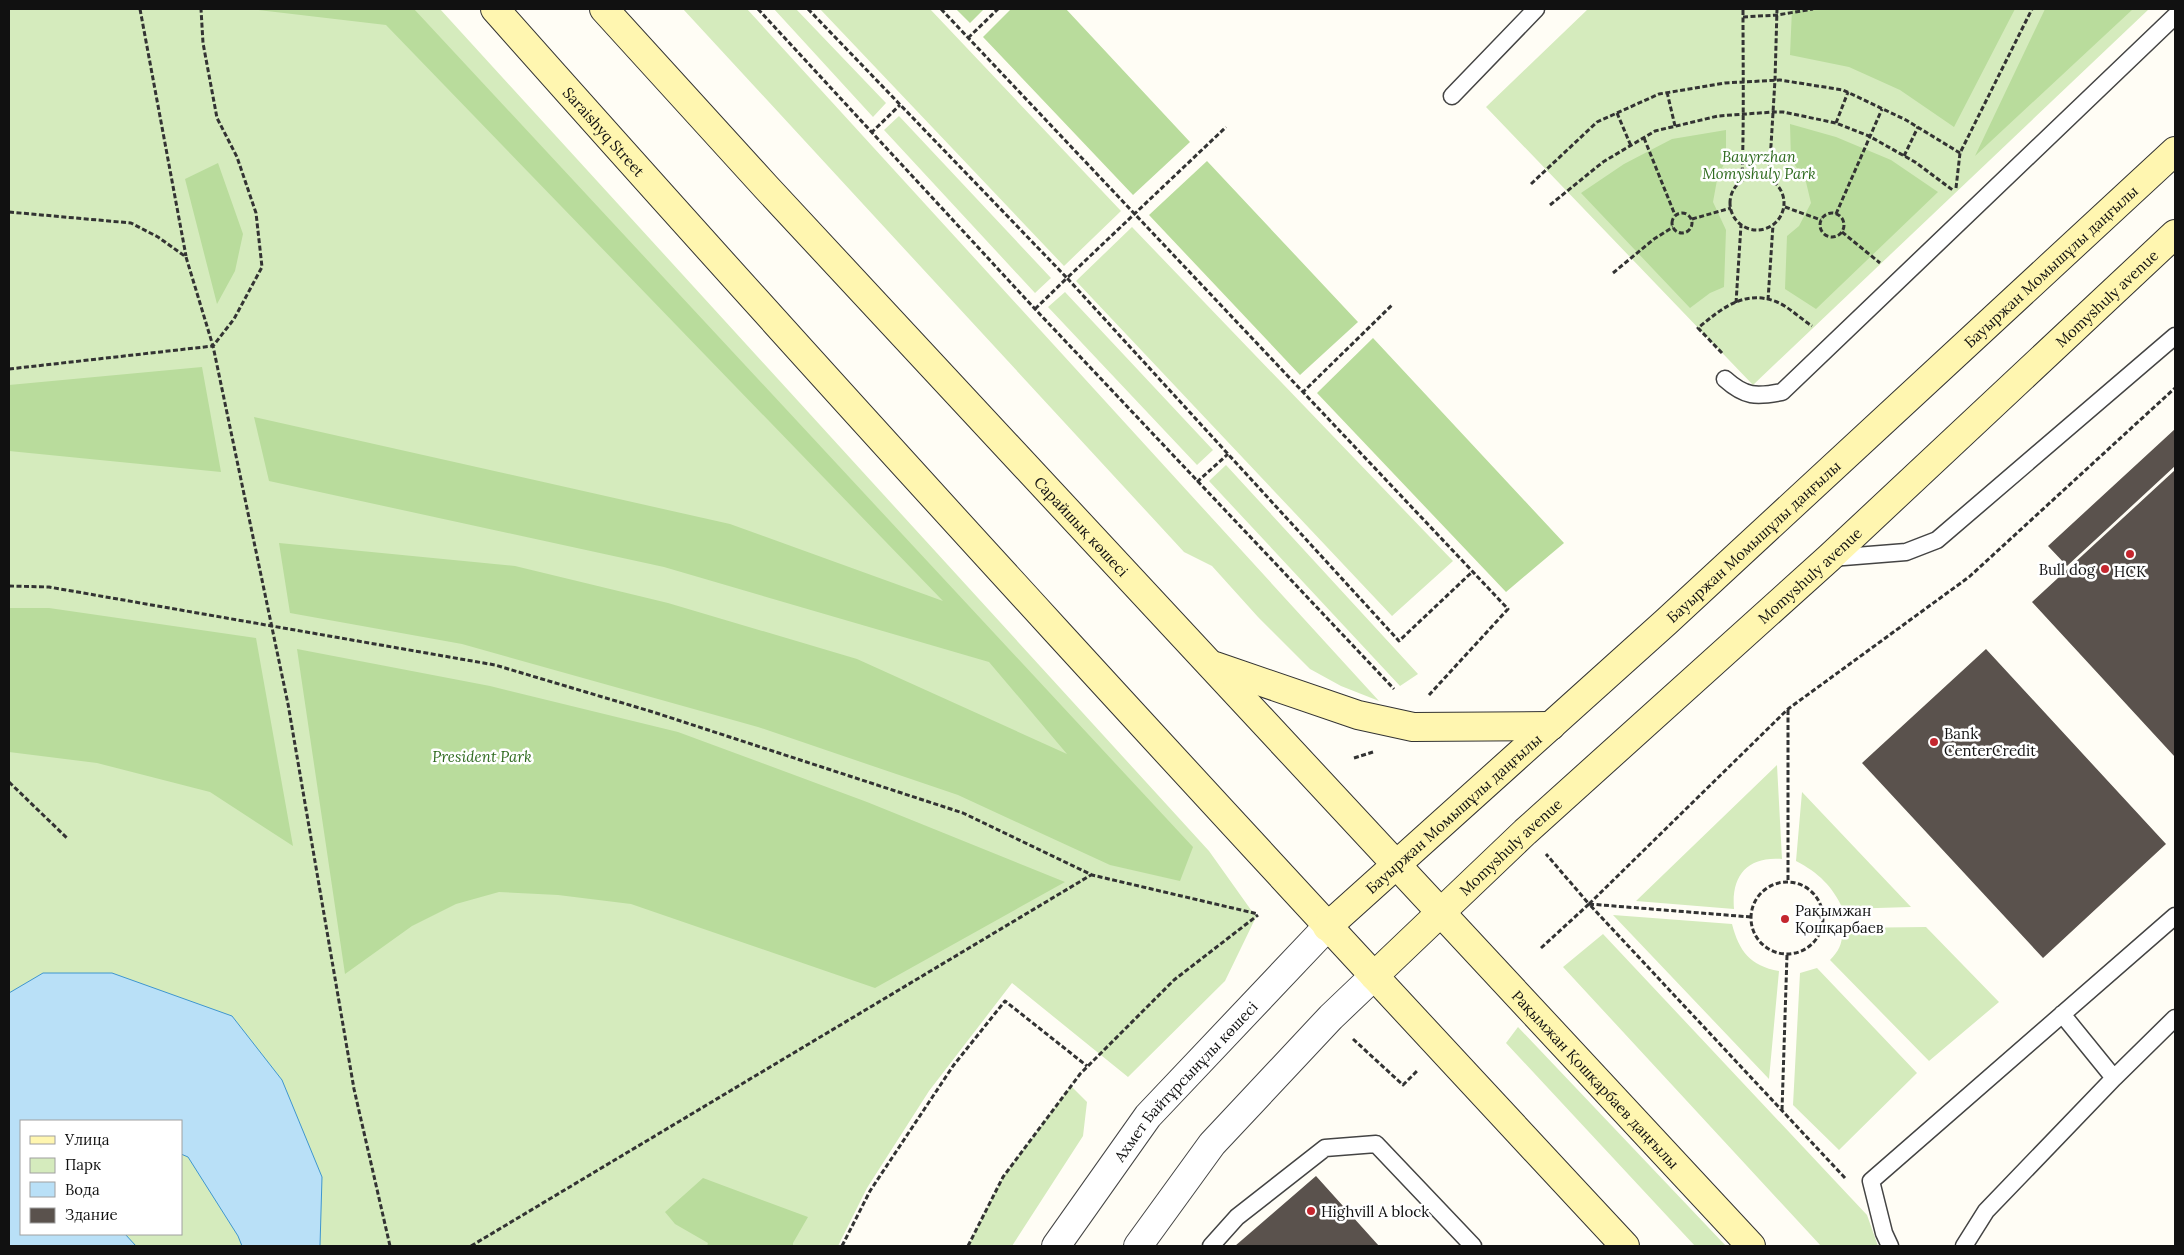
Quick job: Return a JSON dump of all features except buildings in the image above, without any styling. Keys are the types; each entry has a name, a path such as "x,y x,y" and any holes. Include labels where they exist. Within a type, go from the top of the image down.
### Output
{"main road":[{"path":"495,9 712,253 1327,926 1625,1246"},
{"name":"Сарайшық көшесі","path":"604,9 766,187 1396,865"},
{"name":"Бауыржан Момышұлы даңғылы","path":"1327,926 1666,622 2175,151"},
{"name":"Momyshuly avenue","path":"1440,912 1525,832 1828,558 2175,234"},
{"path":"1210,664 1358,715 1413,727 1551,726"},
{"name":"Рақымжан Қошқарбаев даңғылы","path":"1396,865 1751,1246"},
{"path":"1374,976 1440,912"}],"street":[{"name":"Ахмет Байтұрсынұлы көшесі","path":"1056,1246 1148,1116 1327,926"},
{"path":"1138,1246 1212,1144 1331,1017 1374,976"}],"lane":[{"path":"1452,96 1536,9"},
{"path":"1725,379 1739,392 1761,396 1782,392 2175,16"},
{"path":"1828,558 1906,552 1937,540 2175,336"},
{"path":"1890,1246 1884,1233 1871,1181 2175,916"},
{"path":"2062,1014 2114,1078"},
{"path":"1964,1246 1986,1210 2175,1018"},
{"path":"1211,1246 1237,1217 1325,1148 1376,1144 1473,1246"}],"path":[{"path":"140,9 186,257 213,346 288,704 354,1089 390,1246"},
{"path":"9,370 213,346 234,319 262,266 256,213 237,157 217,118 203,43 202,9"},
{"path":"758,9 1035,309 1394,689"},
{"path":"808,9 1067,278 1399,641 1472,572"},
{"path":"940,9 1508,609 1428,696"},
{"path":"968,38 998,9"},
{"path":"1742,9 1744,114 1742,180"},
{"path":"1769,178 1777,9"},
{"path":"1742,17 1777,15 1813,9"},
{"path":"1550,205 1603,162 1655,131 1718,116 1773,112 1783,112 1836,123 1869,136 1915,162 1956,192 1960,153 2032,9"},
{"path":"1531,184 1598,122 1659,94 1725,83 1775,80 1848,92 1918,127 1960,153"},
{"path":"1667,92 1675,126"},
{"path":"1836,123 1848,92"},
{"path":"871,133 900,105"},
{"path":"1836,214 1882,109"},
{"path":"1617,113 1631,146"},
{"path":"1035,309 1226,127"},
{"path":"1904,156 1918,127"},
{"path":"1644,138 1675,215 1673,227 1678,232 1688,232 1692,226 1692,219 1685,213 1675,215"},
{"path":"1760,175 1769,178 1782,190 1785,198 1785,207 1782,216 1773,225 1761,230 1752,230 1741,224 1732,214 1731,195 1735,186 1750,176 1760,175"},
{"path":"1785,207 1821,220"},
{"path":"1692,219 1731,208"},
{"path":"9,212 131,224 158,237 186,257"},
{"path":"1827,214 1836,214 1843,221 1842,232 1835,236 1828,236 1820,228 1821,220 1827,214"},
{"path":"1736,303 1741,224"},
{"path":"1768,300 1773,225"},
{"path":"1613,273 1654,239 1673,227"},
{"path":"1842,232 1881,263"},
{"path":"1698,328 1721,308 1753,296 1778,302 1813,328"},
{"path":"1302,393 1392,305"},
{"path":"1541,948 1589,904 1788,709 1969,577 2175,388"},
{"path":"1197,482 1228,454"},
{"path":"9,586 49,587 496,664 962,813 1092,875 1258,914 1174,980 1087,1066 1003,1177 968,1246"},
{"path":"1788,709 1788,882"},
{"path":"9,782 68,839"},
{"path":"1545,852 1589,904 1847,1180"},
{"path":"471,1246 1092,875"},
{"path":"1788,882 1802,885 1814,893 1822,905 1824,920 1821,934 1813,945 1801,953 1787,955 1772,952 1761,944 1753,931 1751,918 1754,904 1762,892 1774,884 1788,882"},
{"path":"1589,904 1751,918"},
{"path":"1782,1110 1787,955"},
{"path":"842,1246 870,1191 953,1066 1005,1001 1087,1066"},
{"path":"1350,1037 1403,1085 1418,1070"}],"green space":[{"name":"President Park","path":"9,9 440,9 1209,851 1256,917 1225,981 1128,1077 1012,983 929,1091 867,1188 838,1246 9,1246"},
{"path":"249,9 414,9 1193,847 1180,881 1110,865 958,795 758,727 462,644 290,613 279,543 515,566 668,603 857,659 1067,754 989,662 664,567 269,481 254,417 730,524 943,601 386,25"},
{"path":"683,9 747,9 1379,701 1341,686 1310,669 1258,617 1212,566 1184,552"},
{"path":"774,9 796,9 886,103 873,117"},
{"path":"820,9 930,9 1121,211 1064,266"},
{"path":"956,9 984,9 970,23"},
{"path":"1011,9 1066,9 1190,142 1133,195 983,37"},
{"name":"Bauyrzhan Momyshuly Park","path":"1588,9 2149,9 1753,385 1486,107"},
{"path":"1792,9 2015,9 1954,127 1900,90 1849,67 1790,55"},
{"path":"2045,9 2133,9 1975,156"},
{"path":"899,116 1051,278 1035,293 884,130"},
{"path":"1790,124 1836,137 1891,160 1938,192 1816,309 1785,289 1787,236 1799,226 1811,203 1806,182 1791,159"},
{"path":"1726,130 1726,159 1717,180 1713,202 1726,230 1724,287 1710,293 1690,308 1581,193 1624,164 1672,139"},
{"path":"1207,161 1358,322 1300,375 1149,215"},
{"path":"218,163 243,234 235,271 217,304 185,179"},
{"path":"1132,227 1453,561 1392,616 1076,281"},
{"path":"1065,292 1213,450 1197,465 1048,307"},
{"path":"1373,338 1564,543 1506,592 1317,393"},
{"path":"202,367 221,472 9,451 9,385"},
{"path":"1226,465 1418,674 1400,686 1209,481"},
{"path":"9,608 49,608 256,638 293,846 210,792 97,763 9,752"},
{"path":"297,649 490,686 678,732 867,802 1065,882 875,988 631,904 558,895 499,892 456,904 412,926 345,974"},
{"path":"1777,765 1782,859 1760,861 1744,870 1735,886 1734,909 1636,901"},
{"path":"1802,792 1911,907 1843,909 1834,893 1824,881 1796,861"},
{"path":"1613,915 1732,924 1738,942 1747,956 1760,965 1779,971 1769,1079"},
{"path":"1926,927 1999,1002 1929,1061 1830,960 1840,946 1842,928"},
{"path":"1603,934 1867,1215 1878,1246 1821,1246 1563,967"},
{"path":"1817,968 1917,1073 1839,1150 1793,1105 1800,973"},
{"path":"1518,1027 1726,1246 1695,1246 1506,1043"},
{"path":"1071,1086 1087,1102 1083,1136 1012,1246 968,1246 1003,1177"},
{"path":"703,1178 808,1217 793,1246 707,1246 708,1243 675,1224 665,1212"}],"water":[{"path":"43,973 112,973 232,1016 282,1080 322,1177 320,1246 242,1246 238,1236 188,1157 182,1154 182,1120 20,1120 20,1235 126,1235 136,1246 9,1246 9,993"}],"place":[{"name":"НСК","path":"2130,554"},
{"name":"Bull dog","path":"2105,569"},
{"name":"Bank CenterCredit","path":"1934,742"},
{"name":"Рақымжан Қошқарбаев","path":"1785,919"},
{"name":"Highvill A block","path":"1311,1211"}]}
